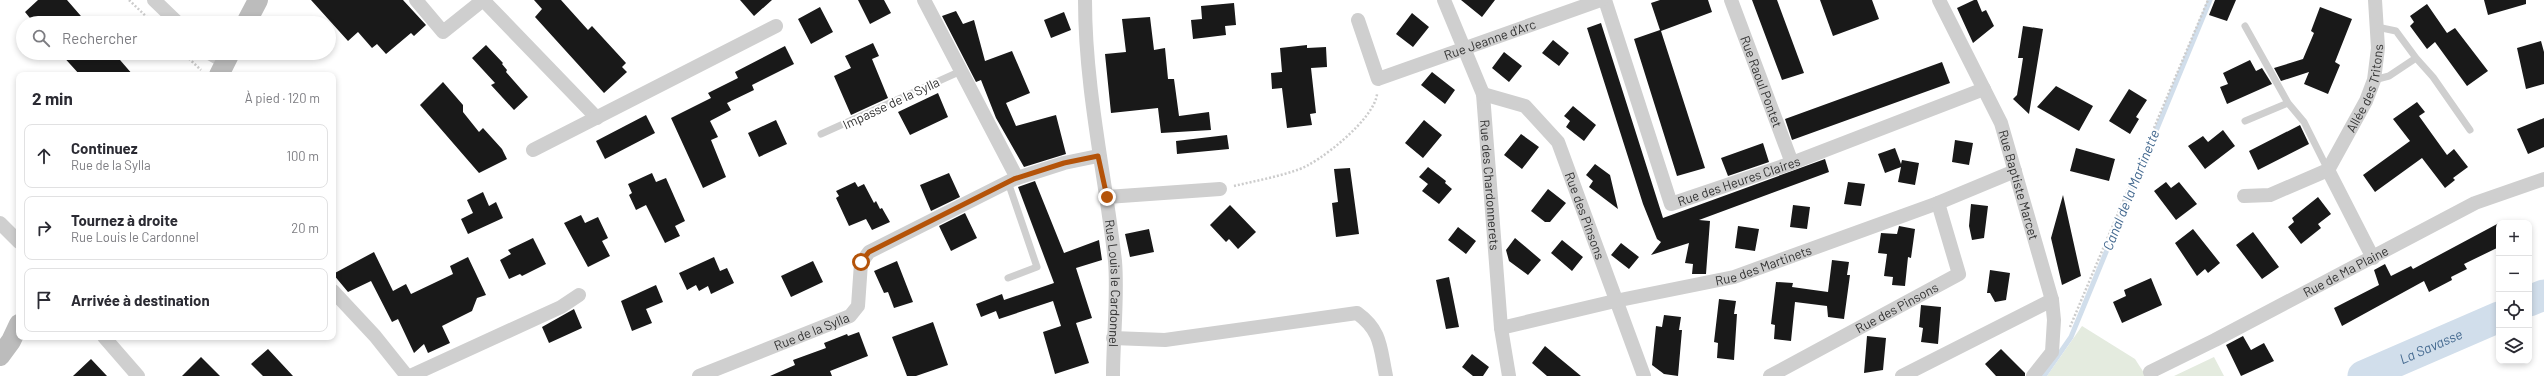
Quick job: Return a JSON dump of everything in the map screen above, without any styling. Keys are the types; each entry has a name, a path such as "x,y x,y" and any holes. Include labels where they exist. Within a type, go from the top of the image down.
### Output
{"main road":[{"path":"250,16 258,0"}],"street":[{"path":"154,0 171,16"},
{"path":"416,0 443,32 483,0 597,118"},
{"path":"924,0 961,71 1013,180"},
{"name":"Rue Louis le Cardonnel","path":"1085,0 1085,38 1098,156 1107,197 1115,263 1113,376"},
{"name":"Rue des Chardonnerets","path":"1444,0 1463,50 1483,94 1501,328 1509,376"},
{"name":"Rue Jeanne d'Arc","path":"1378,79 1601,0"},
{"name":"Rue des Heures Claires","path":"1605,0 1671,204 1792,163 1984,89"},
{"name":"Rue Raoul Pontet","path":"1731,0 1792,163"},
{"name":"Rue Baptiste Marcet","path":"1939,0 2001,123 2052,300 2054,320 2052,352"},
{"name":"Allée des Tritons","path":"2328,170 2366,101 2374,80 2377,27 2375,0"},
{"path":"1358,20 1378,79"},
{"path":"533,150 776,26"},
{"name":"Rue des Pinsons","path":"1483,94 1525,106 1558,142 1615,301 1644,376"},
{"name":"Rue de la Sylla","path":"699,376 850,316 858,306 861,262 869,252 1013,180 1064,163 1098,156"},
{"path":"2244,196 2270,195 2328,170 2373,258"},
{"name":"Rue des Martinets","path":"1501,328 1615,301 1734,277 1938,203 2015,171"},
{"name":"Rue de Ma Plaine","path":"2150,372 2373,258 2475,202 2544,179"},
{"path":"1107,197 1220,189"},
{"name":"Rue des Pinsons","path":"1770,376 1959,274 1938,203"},
{"path":"0,223 16,240"},
{"path":"336,294 375,336 407,376"},
{"path":"410,376 561,307 579,295"},
{"path":"1902,376 2052,300"},
{"path":"1114,338 1165,340 1357,313 1370,322 1377,334 1386,376"},
{"path":"107,340 138,376"},
{"path":"2033,376 2052,352"}],"lane":[{"path":"2245,26 2288,103 2304,122 2328,170"},
{"path":"2377,27 2396,31 2416,58 2433,77 2470,130"},
{"path":"2374,80 2389,76 2416,58"},
{"name":"Impasse de la Sylla","path":"821,134 961,71"},
{"path":"2245,122 2288,103"},
{"path":"1008,278 1037,267 1013,180"}],"path":[{"path":"129,0 146,16"},
{"path":"2052,352 2066,336 2075,318 2208,0"},
{"path":"191,60 203,72"},
{"path":"1220,189 1299,170 1348,137 1376,104 1378,79"}],"shaded area":[{"path":"2082,326 2135,359 2146,376 2047,376"},
{"path":"2214,357 2224,376 2174,376"}],"building":[{"path":"38,0 67,0 81,16 28,16 25,12"},
{"path":"311,0 403,0 426,25 414,36 411,33 386,54 377,44 372,48 358,32 348,41 336,28 336,16 325,16"},
{"path":"534,0 561,0 588,30 592,26 626,63 622,67 627,72 604,93 535,17 542,9"},
{"path":"740,0 772,0 754,16"},
{"path":"858,0 884,0 891,13 870,24"},
{"path":"1461,0 1495,0 1482,17"},
{"path":"1660,0 1708,0 1712,12 1661,31 1705,168 1677,176 1634,39 1660,30 1651,3"},
{"path":"1752,0 1777,0 1804,73 1782,80"},
{"path":"1820,0 1872,0 1879,19 1833,36"},
{"path":"1977,0 1982,12 1986,10 1994,26 1973,43 1957,8"},
{"path":"2215,0 2236,0 2227,21 2209,15"},
{"path":"2484,0 2526,0 2526,4 2488,15"},
{"path":"1234,3 1236,25 1225,26 1226,35 1193,39 1191,20 1202,19 1201,6"},
{"path":"2427,4 2447,33 2455,28 2488,71 2467,86 2435,42 2427,49 2410,26 2414,22 2410,16"},
{"path":"820,7 833,32 811,44 798,19"},
{"path":"2320,7 2352,19 2335,62 2340,65 2328,94 2304,84 2309,72 2281,81 2274,68 2303,59 2314,33 2311,31"},
{"path":"956,11 963,24 974,20 985,61 1012,51 1030,93 1006,103 1016,126 1056,115 1066,154 1024,167 996,118 981,80 976,82 942,16"},
{"path":"1064,12 1071,30 1051,38 1044,20"},
{"path":"1412,13 1429,27 1413,47 1396,34"},
{"path":"1150,17 1154,50 1165,48 1168,79 1174,79 1179,116 1209,112 1211,130 1161,133 1158,108 1111,113 1105,54 1126,52 1122,19"},
{"path":"1601,23 1663,218 1825,159 1829,172 1699,220 1710,221 1706,274 1692,274 1693,264 1685,263 1689,243 1651,255 1661,242 1657,239 1643,204 1587,28"},
{"path":"2023,26 2043,29 2029,114 2013,99 2017,95 2023,58 2018,58"},
{"path":"1553,40 1569,53 1559,66 1542,53"},
{"path":"2541,41 2544,52 2544,84 2526,89 2517,48"},
{"path":"873,43 879,56 872,59 888,98 851,115 834,76 851,68 845,56"},
{"path":"486,45 503,63 502,64 507,70 506,72 528,97 514,110 491,85 495,83 472,58"},
{"path":"1307,45 1307,48 1326,47 1327,67 1311,68 1316,113 1310,114 1312,125 1287,128 1282,88 1272,89 1271,73 1282,72 1280,48"},
{"path":"785,46 794,64 752,85 754,90 727,103 731,110 710,121 718,137 711,140 726,177 703,188 671,118 711,98 708,93 738,78 735,72"},
{"path":"1504,52 1522,66 1509,82 1492,68"},
{"path":"66,60 120,60 130,72 77,72"},
{"path":"2250,60 2256,71 2262,68 2272,84 2227,104 2220,87 2228,84 2223,73"},
{"path":"1942,62 1950,83 1792,140 1785,119"},
{"path":"1432,72 1455,90 1445,104 1421,85"},
{"path":"443,82 463,105 463,112 479,132 483,128 502,149 507,159 479,173 420,105"},
{"path":"2056,86 2093,106 2079,131 2037,107"},
{"path":"2129,89 2147,100 2136,117 2139,119 2130,134 2109,121"},
{"path":"938,93 948,117 910,135 898,112"},
{"path":"2417,102 2425,112 2419,116 2447,155 2454,149 2468,167 2453,178 2455,180 2445,188 2422,158 2375,192 2363,175 2410,141 2393,119"},
{"path":"1573,106 1596,125 1584,141 1566,127 1570,121 1564,116"},
{"path":"646,115 655,133 605,159 596,141"},
{"path":"2544,118 2544,147 2528,154 2517,129"},
{"path":"776,120 787,144 759,157 748,133"},
{"path":"1424,120 1442,135 1423,158 1405,143"},
{"path":"2300,125 2309,144 2258,170 2249,151"},
{"path":"2223,130 2235,146 2205,169 2188,146 2203,136 2208,142"},
{"path":"1521,134 1539,147 1522,169 1504,155"},
{"path":"1227,135 1229,149 1177,154 1176,141"},
{"path":"1955,140 1973,143 1969,165 1952,162"},
{"path":"1763,143 1769,162 1728,176 1721,158"},
{"path":"1895,148 1901,164 1902,160 1919,163 1915,185 1898,182 1901,167 1885,173 1878,154"},
{"path":"2076,148 2115,159 2109,181 2070,171"},
{"path":"1595,164 1610,175 1618,209 1589,187 1593,181 1586,175"},
{"path":"1428,167 1446,181 1445,183 1452,189 1439,204 1422,191 1428,184 1419,177"},
{"path":"1350,168 1359,234 1336,237 1332,203 1338,202 1334,169"},
{"path":"652,173 656,182 666,178 685,221 675,226 680,236 665,243 646,205 636,210 629,195 632,193 628,184"},
{"path":"949,173 960,197 931,211 920,185"},
{"path":"1035,181 1064,253 1099,240 1102,260 1076,268 1092,318 1076,323 1089,363 1055,374 1043,332 1061,326 1053,301 999,319 996,311 981,317 976,304 1002,294 1004,300 1054,283 1018,187"},
{"path":"855,182 858,187 864,184 874,203 876,201 880,209 882,208 890,222 872,230 866,219 849,226 836,198 839,196 836,191"},
{"path":"1848,182 1865,184 1861,206 1844,204"},
{"path":"2166,182 2171,188 2179,182 2197,204 2176,220 2154,191"},
{"path":"1548,189 1566,203 1550,222 1545,222 1531,211"},
{"path":"483,192 489,206 496,202 503,218 468,234 461,219 473,213 467,200"},
{"path":"2063,195 2081,276 2062,285 2051,238"},
{"path":"2318,197 2331,214 2318,224 2321,228 2301,244 2288,227 2294,222 2292,218"},
{"path":"1971,204 1988,206 1984,238 1972,240 1969,226"},
{"path":"1230,205 1256,232 1238,249 1229,239 1226,242 1210,225"},
{"path":"1793,205 1810,207 1807,229 1790,227"},
{"path":"965,213 977,238 951,251 939,226"},
{"path":"581,215 585,223 598,217 608,238 602,241 610,256 588,267 564,223"},
{"path":"2496,225 2496,248 2464,264 2467,269 2451,277 2452,280 2429,292 2424,281 2342,326 2334,308 2379,285 2374,270 2385,264 2391,276 2411,266 2413,269"},
{"path":"1738,226 1759,229 1755,251 1735,248"},
{"path":"1899,226 1915,229 1911,258 1908,257 1905,286 1892,285 1893,277 1884,276 1887,254 1878,253 1881,233 1897,234"},
{"path":"1458,227 1476,241 1466,254 1448,240"},
{"path":"1149,229 1154,252 1130,257 1125,234"},
{"path":"2193,229 2220,263 2208,273 2205,269 2197,276 2175,243"},
{"path":"2253,232 2279,267 2262,279 2236,245"},
{"path":"533,238 546,264 522,276 520,274 509,279 500,260 511,254 508,250"},
{"path":"1515,238 1541,260 1528,275 1509,261 1506,250"},
{"path":"1562,240 1583,257 1572,271 1551,253"},
{"path":"1621,243 1639,257 1629,269 1611,255"},
{"path":"374,252 393,291 406,284 411,294 453,274 450,266 468,257 486,295 477,298 472,311 442,326 450,343 428,353 424,344 414,353 398,319 392,322 371,281 348,292 336,278 336,272"},
{"path":"714,257 720,271 727,268 734,283 711,294 708,286 699,291 696,285 687,290 679,273"},
{"path":"1832,260 1849,262 1847,275 1850,275 1844,319 1828,317 1827,306 1795,302 1791,341 1774,339 1775,325 1771,324 1776,282 1793,283 1792,287 1828,292"},
{"path":"813,261 823,282 791,297 781,276"},
{"path":"897,261 913,302 894,308 888,292 884,293 874,271"},
{"path":"1990,270 2010,273 2006,300 1995,302 1990,293 1987,293"},
{"path":"1449,277 1459,327 1446,329 1436,280"},
{"path":"2151,278 2162,305 2122,323 2113,302 2126,296 2124,290"},
{"path":"656,285 663,302 646,309 652,323 632,331 621,301"},
{"path":"1719,299 1736,301 1734,314 1737,314 1734,360 1717,358 1718,343 1714,342"},
{"path":"1921,305 1941,307 1938,344 1921,342 1923,328 1919,327"},
{"path":"574,309 582,328 549,343 542,327"},
{"path":"1664,315 1681,317 1679,330 1682,330 1678,376 1664,374 1652,365 1656,326 1662,327"},
{"path":"933,322 948,365 916,376 907,376 892,337"},
{"path":"859,332 868,356 830,371 832,376 770,376 795,365 793,360 826,348 824,343 847,334 848,336"},
{"path":"1867,336 1886,338 1883,370 1864,373"},
{"path":"2243,336 2251,350 2264,343 2274,361 2241,376 2226,345"},
{"path":"1545,346 1581,376 1547,376 1532,363"},
{"path":"268,349 293,376 263,376 251,364"},
{"path":"2001,349 2025,373 2025,376 1996,376 1985,364"},
{"path":"1472,354 1489,367 1483,376 1473,376 1462,367"},
{"path":"201,357 220,376 182,376"},
{"path":"91,359 107,376 73,376"}],"waterway":[{"name":"Canal de la Martinette","path":"2044,376 2071,337 2210,0"},
{"name":"La Savasse","path":"2532,300 2544,295"},
{"name":"La Savasse","path":"2363,376 2496,318"}],"route":[{"path":"861,262 869,252 1014,179 1064,163 1098,156 1107,197"}]}
